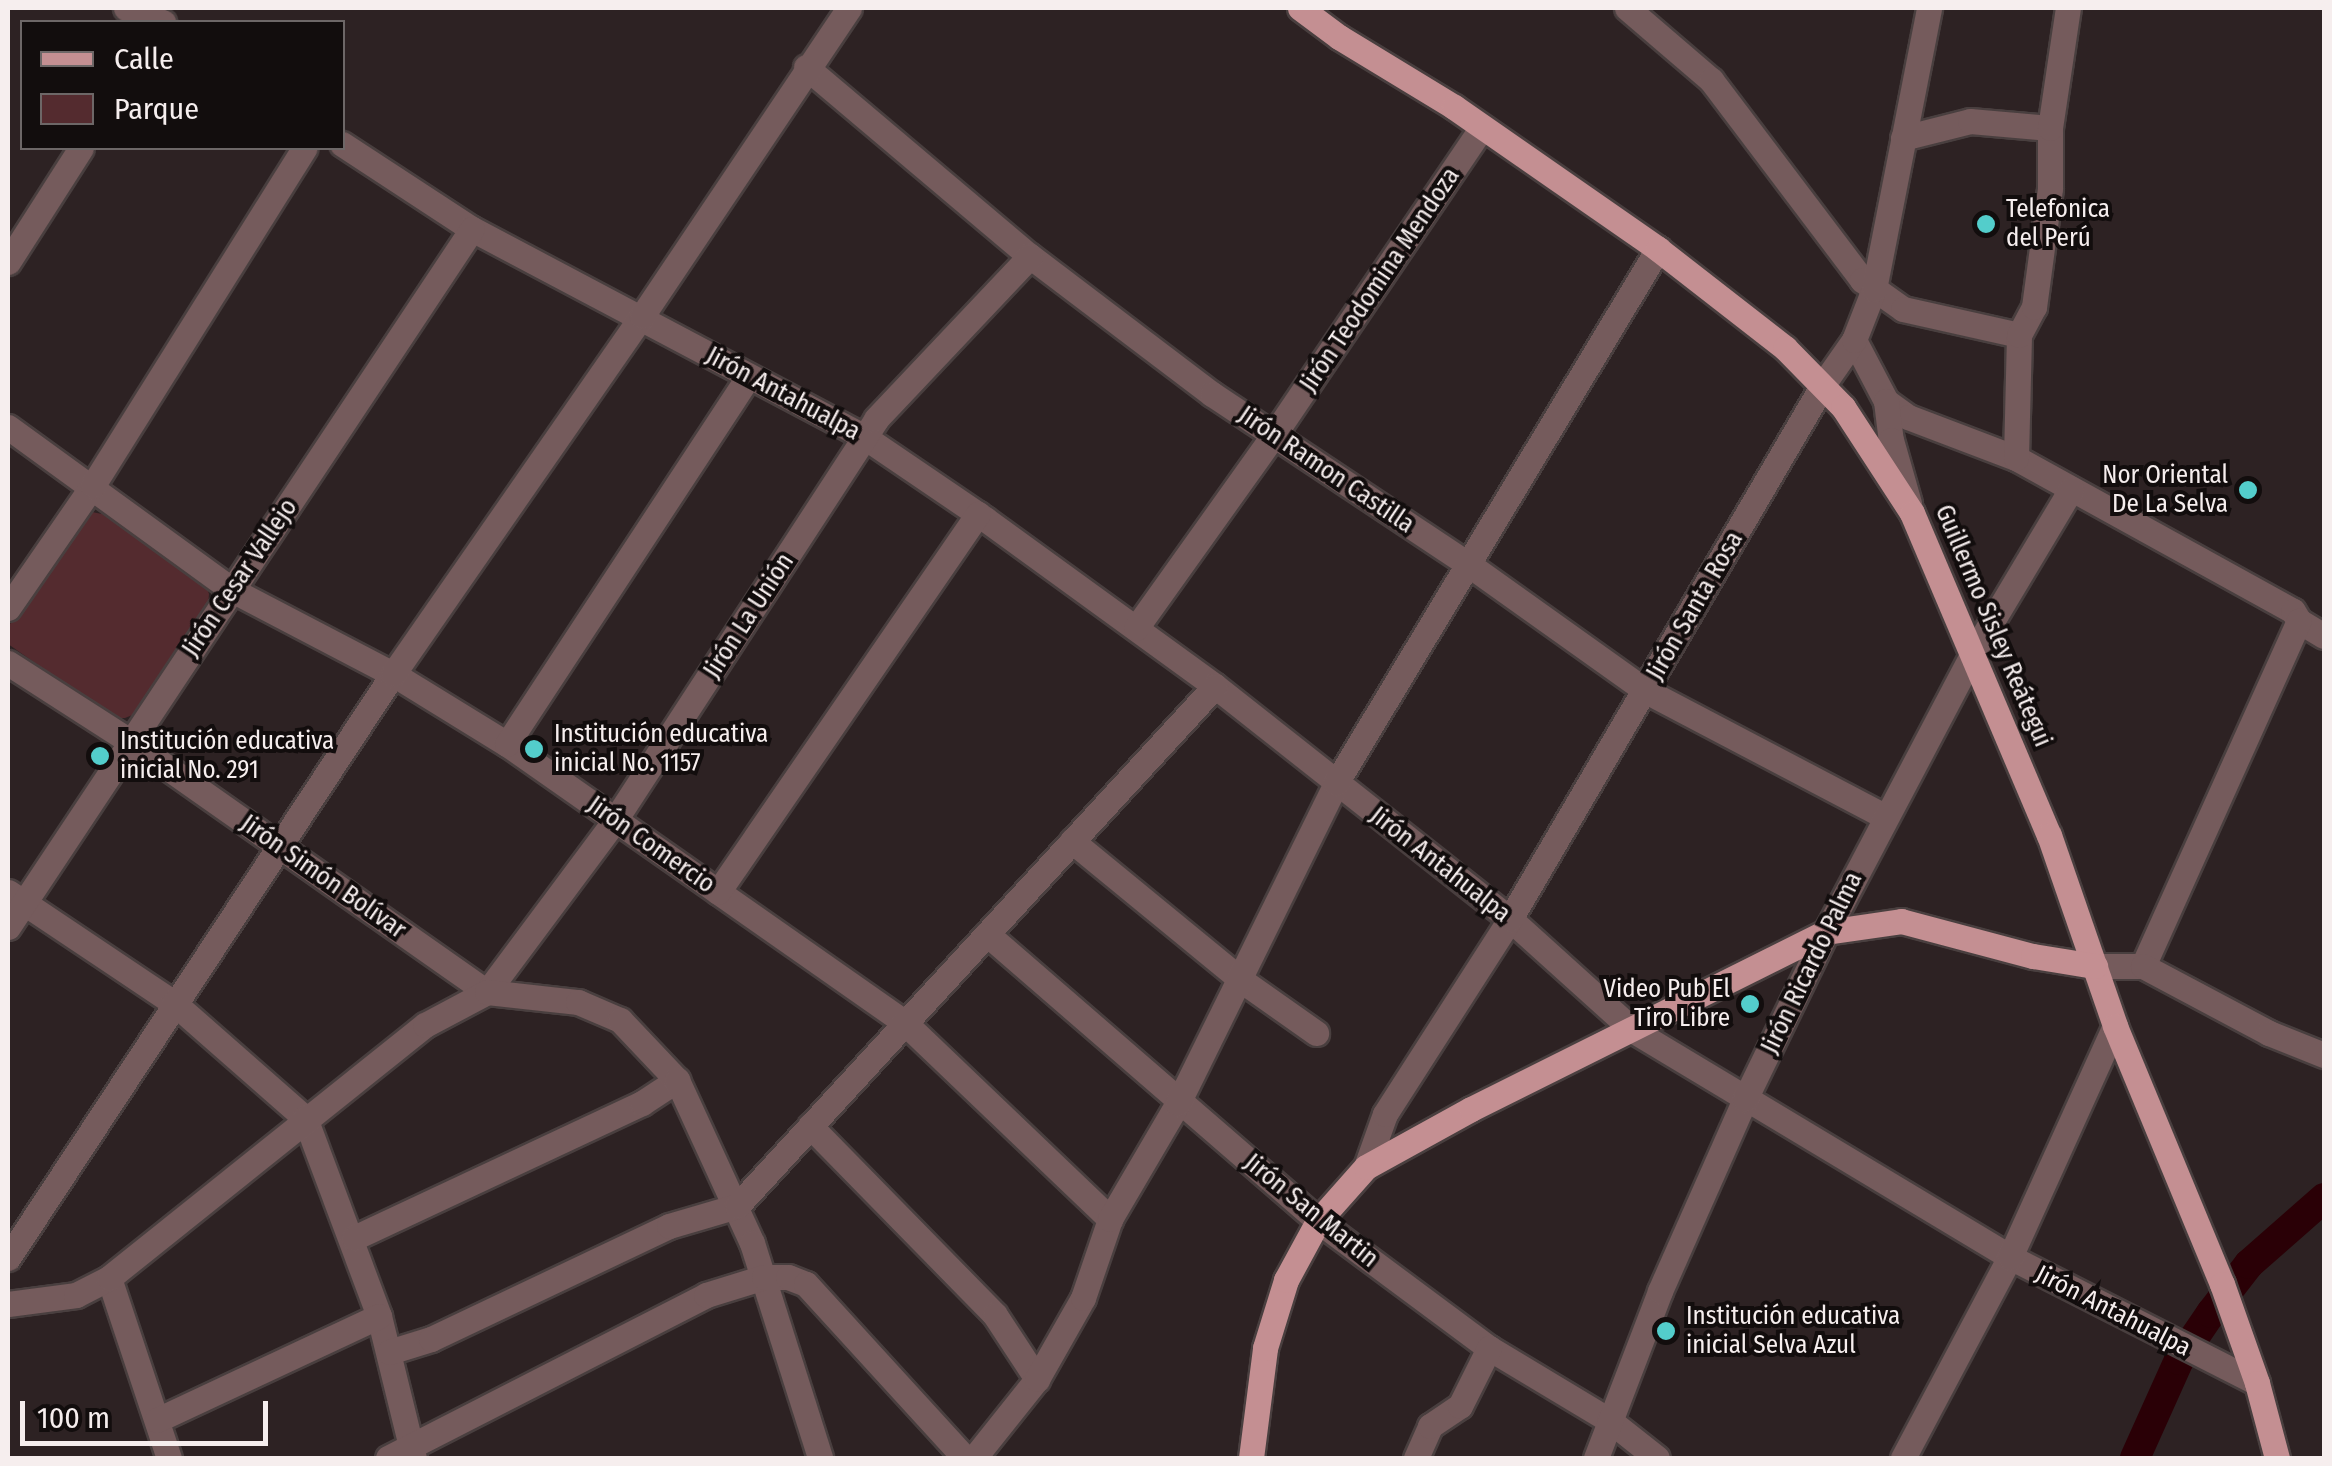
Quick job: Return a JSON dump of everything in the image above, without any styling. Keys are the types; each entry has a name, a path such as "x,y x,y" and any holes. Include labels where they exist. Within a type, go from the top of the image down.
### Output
{"main road":[{"name":"Guillermo Sisley Reátegui","path":"1317,12 1658,249 1824,383 1912,513 2048,834 2115,1026 2222,1284 2258,1382 2277,1458"},
{"path":"1252,1458 1265,1348 1286,1280 1318,1220 1366,1167 1472,1109 1826,932 1901,921 2033,956 2095,966"}],"street":[{"path":"126,8 157,20"},
{"path":"8,1258 393,674 642,316 848,8"},
{"path":"1627,8 1711,80 1862,280 1904,309 2019,335"},
{"name":"Jirón Santa Rosa","path":"1366,1167 1385,1114 1510,919 1824,383 1854,340 1874,289 1929,8"},
{"path":"2016,458 2019,335 2034,307 2050,188 2050,128 2068,8"},
{"name":"Jirón Ramon Castilla","path":"806,66 1030,256 1274,436 1468,564 1646,692 1884,816"},
{"path":"1903,138 1970,121 2050,128"},
{"name":"Jirón Teodomina Mendoza","path":"1136,628 1274,436 1482,126"},
{"name":"Jirón Antahualpa","path":"345,146 472,230 642,316 866,438 978,514 1214,686 1510,919 1634,1031 2010,1258 2174,1344 2258,1382"},
{"path":"8,262 80,150"},
{"path":"8,608 93,486 303,150"},
{"name":"Jirón Cesar Vallejo","path":"8,927 15,898 131,742 472,230"},
{"path":"974,1458 1037,1379 1082,1298 1110,1219 1178,1103 1336,783 1658,249"},
{"name":"Jirón La Unión","path":"487,992 614,820 890,402 1030,256"},
{"path":"1854,340 1886,401 1891,440 1912,513"},
{"path":"507,744 749,376"},
{"path":"1886,401 1908,417 2016,458 2293,611 2299,621 2324,636"},
{"name":"Jirón Comercio","path":"8,427 232,590 393,674 507,744 904,1023 1110,1219"},
{"name":"Jirón Ricardo Palma","path":"1596,1458 1745,1099 1826,932 1973,653 2071,489"},
{"path":"718,892 978,514"},
{"path":"2143,966 2299,621"},
{"name":"Jirón Simón Bolívar","path":"8,663 131,742 487,992"},
{"path":"389,1352 432,1339 669,1226 737,1206 1214,686"},
{"path":"1072,841 1241,980 1316,1033"},
{"path":"15,898 174,1003 305,1118 354,1238 389,1352 413,1453"},
{"name":"Jirón San Martin","path":"987,934 1178,1103 1318,1220 1489,1348 1610,1420 1657,1458"},
{"path":"2095,966 2143,966 2269,1033 2324,1055"},
{"path":"8,1304 76,1295 110,1278 425,1025 487,992 578,1002 620,1020 677,1080 737,1206 764,1277 820,1458"},
{"path":"1903,1458 2010,1258 2115,1026"},
{"path":"354,1238 642,1103 677,1080"},
{"path":"810,1126 995,1315 1037,1379"},
{"path":"388,1458 413,1453 706,1296 764,1277 788,1277 806,1284 965,1458"},
{"path":"110,1278 168,1458"},
{"path":"157,1420 379,1316"},
{"path":"1416,1458 1430,1426 1460,1406 1489,1348"}],"green space":[{"path":"102,514 206,585 209,594 208,606 135,714 125,718 114,718 8,644 8,627 84,515"}],"waterway":[{"path":"2135,1458 2179,1360 2211,1313 2249,1264 2324,1198"}],"place":[{"name":"Telefonica del Perú","path":"1986,224"},
{"name":"Nor Oriental De La Selva","path":"2248,490"},
{"name":"Institución educativa inicial No. 1157","path":"534,749"},
{"name":"Institución educativa inicial No. 291","path":"100,756"},
{"name":"Video Pub El Tiro Libre","path":"1750,1004"},
{"name":"Institución educativa inicial Selva Azul","path":"1666,1331"}]}
